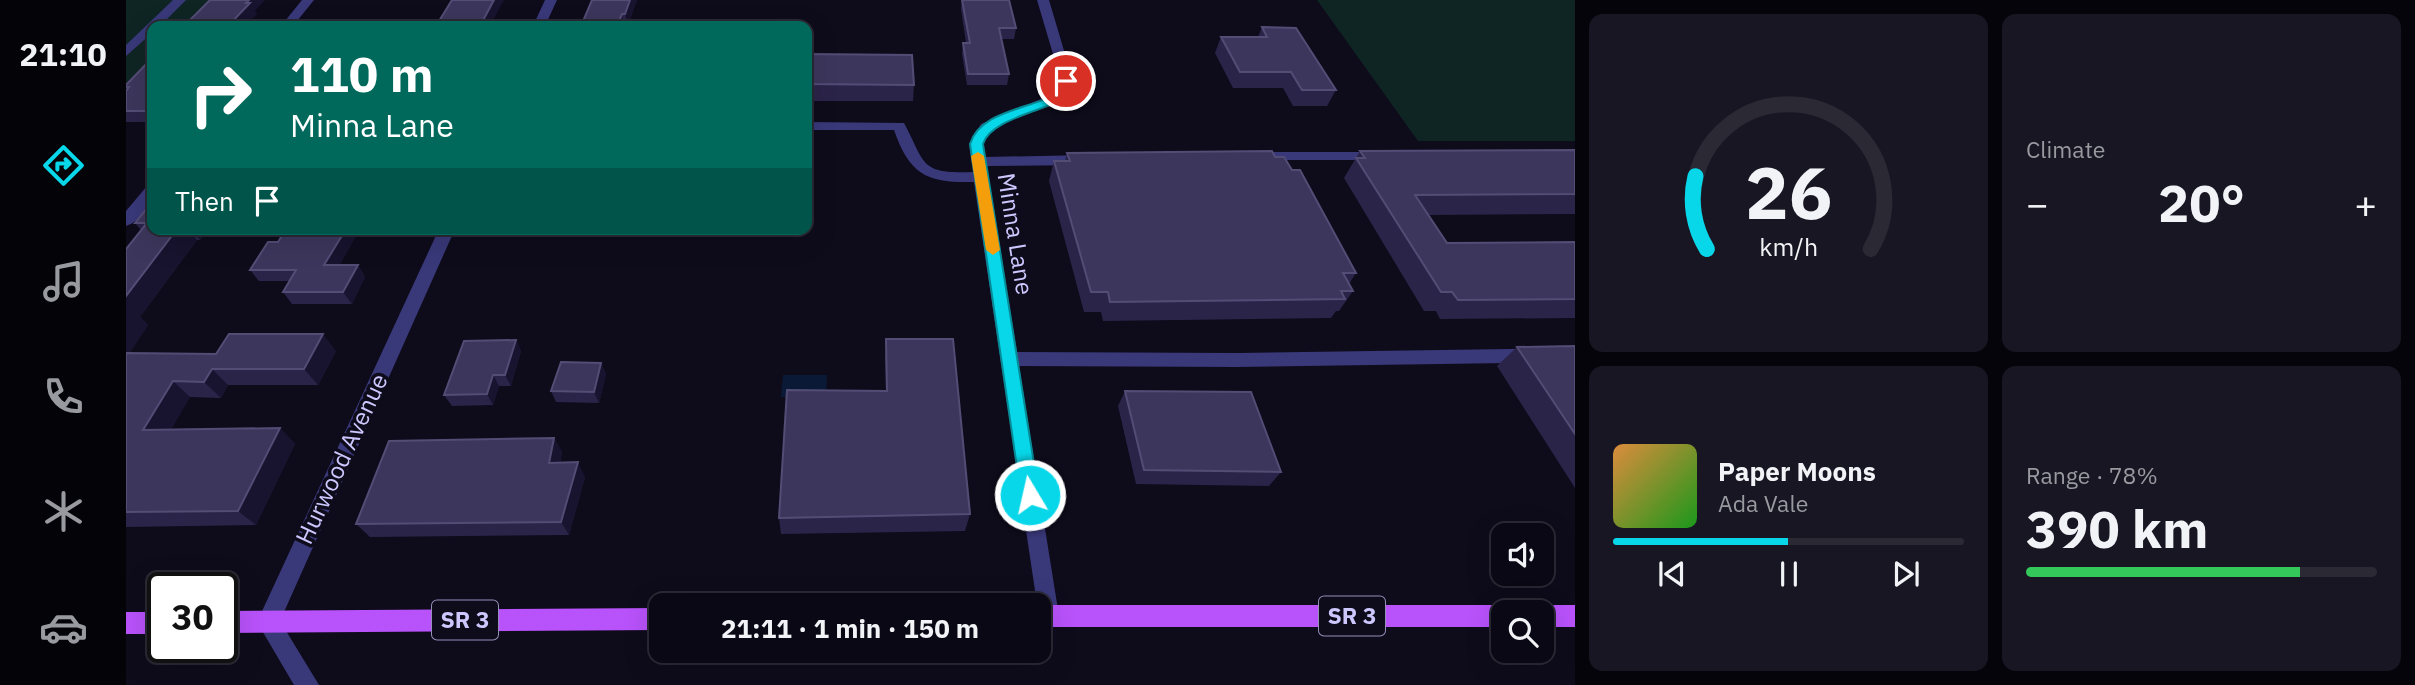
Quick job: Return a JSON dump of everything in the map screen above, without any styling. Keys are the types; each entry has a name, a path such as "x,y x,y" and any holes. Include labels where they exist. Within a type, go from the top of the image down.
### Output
{"main road":[{"name":"SR 3","path":"1051,616 1491,616"},
{"path":"1554,616 1575,616"},
{"name":"SR 3","path":"238,622 649,619"},
{"path":"126,623 147,623"}],"street":[{"path":"159,21 180,0"},
{"path":"291,21 308,0"},
{"path":"541,21 551,0"},
{"name":"Minna Lane","path":"1041,593 976,144 979,135 988,125 1052,102 1066,93 1066,81 1043,0"},
{"path":"126,52 147,33"},
{"path":"812,126 899,126 908,153 920,169 945,178 980,169 1109,159"},
{"path":"1243,158 1389,156"},
{"path":"126,221 147,195"},
{"name":"Hurwood Avenue","path":"268,622 444,235"},
{"path":"1008,359 1237,360 1575,355"},
{"path":"268,622 307,685"}],"green space":[{"path":"126,0 209,0 189,21 147,21 147,63 126,85"},
{"path":"1317,0 1575,0 1575,141 1418,141"}],"water":[{"path":"783,375 827,375 826,397 781,397"}],"building":[{"path":"210,0 249,0 246,3 250,3 233,21 189,21"},
{"path":"452,0 494,0 483,21 439,21"},
{"path":"592,0 630,0 619,21 583,21"},
{"path":"962,0 1009,0 1016,28 999,28 1009,74 968,74 963,43 970,43"},
{"path":"1262,27 1296,28 1336,90 1302,90 1291,72 1240,72 1221,37 1267,37"},
{"path":"812,54 912,55 914,85 812,84"},
{"path":"147,63 147,111 126,111 126,91 129,87 126,85"},
{"path":"1575,150 1575,194 1415,195 1447,243 1575,242 1575,299 1458,300 1452,292 1441,292 1356,158 1365,158 1360,151"},
{"path":"1272,151 1275,157 1284,157 1292,170 1300,170 1356,273 1343,273 1353,291 1341,291 1345,299 1110,302 1108,292 1091,292 1054,161 1070,161 1067,153"},
{"path":"147,208 147,223 135,223"},
{"path":"147,223 147,235 172,235 126,296 126,249"},
{"path":"282,235 342,235 324,265 358,265 343,292 283,292 296,270 250,270 268,242 278,242"},
{"path":"229,334 323,334 304,369 212,369 204,382 173,381 143,430 280,428 238,511 126,512 126,353 216,354"},
{"path":"886,339 953,339 970,514 779,518 787,390 887,391"},
{"path":"516,340 505,375 493,375 487,394 444,395 464,341"},
{"path":"1575,346 1575,434 1517,347"},
{"path":"561,362 601,363 594,392 551,391"},
{"path":"1125,391 1251,392 1281,472 1144,470"},
{"path":"554,438 549,463 578,462 561,522 356,524 389,441"}],"slow traffic":[{"path":"978,156 993,250"}],"route":[{"path":"1030,495 976,144 979,135 988,125 1052,102 1066,93 1066,81"}]}
